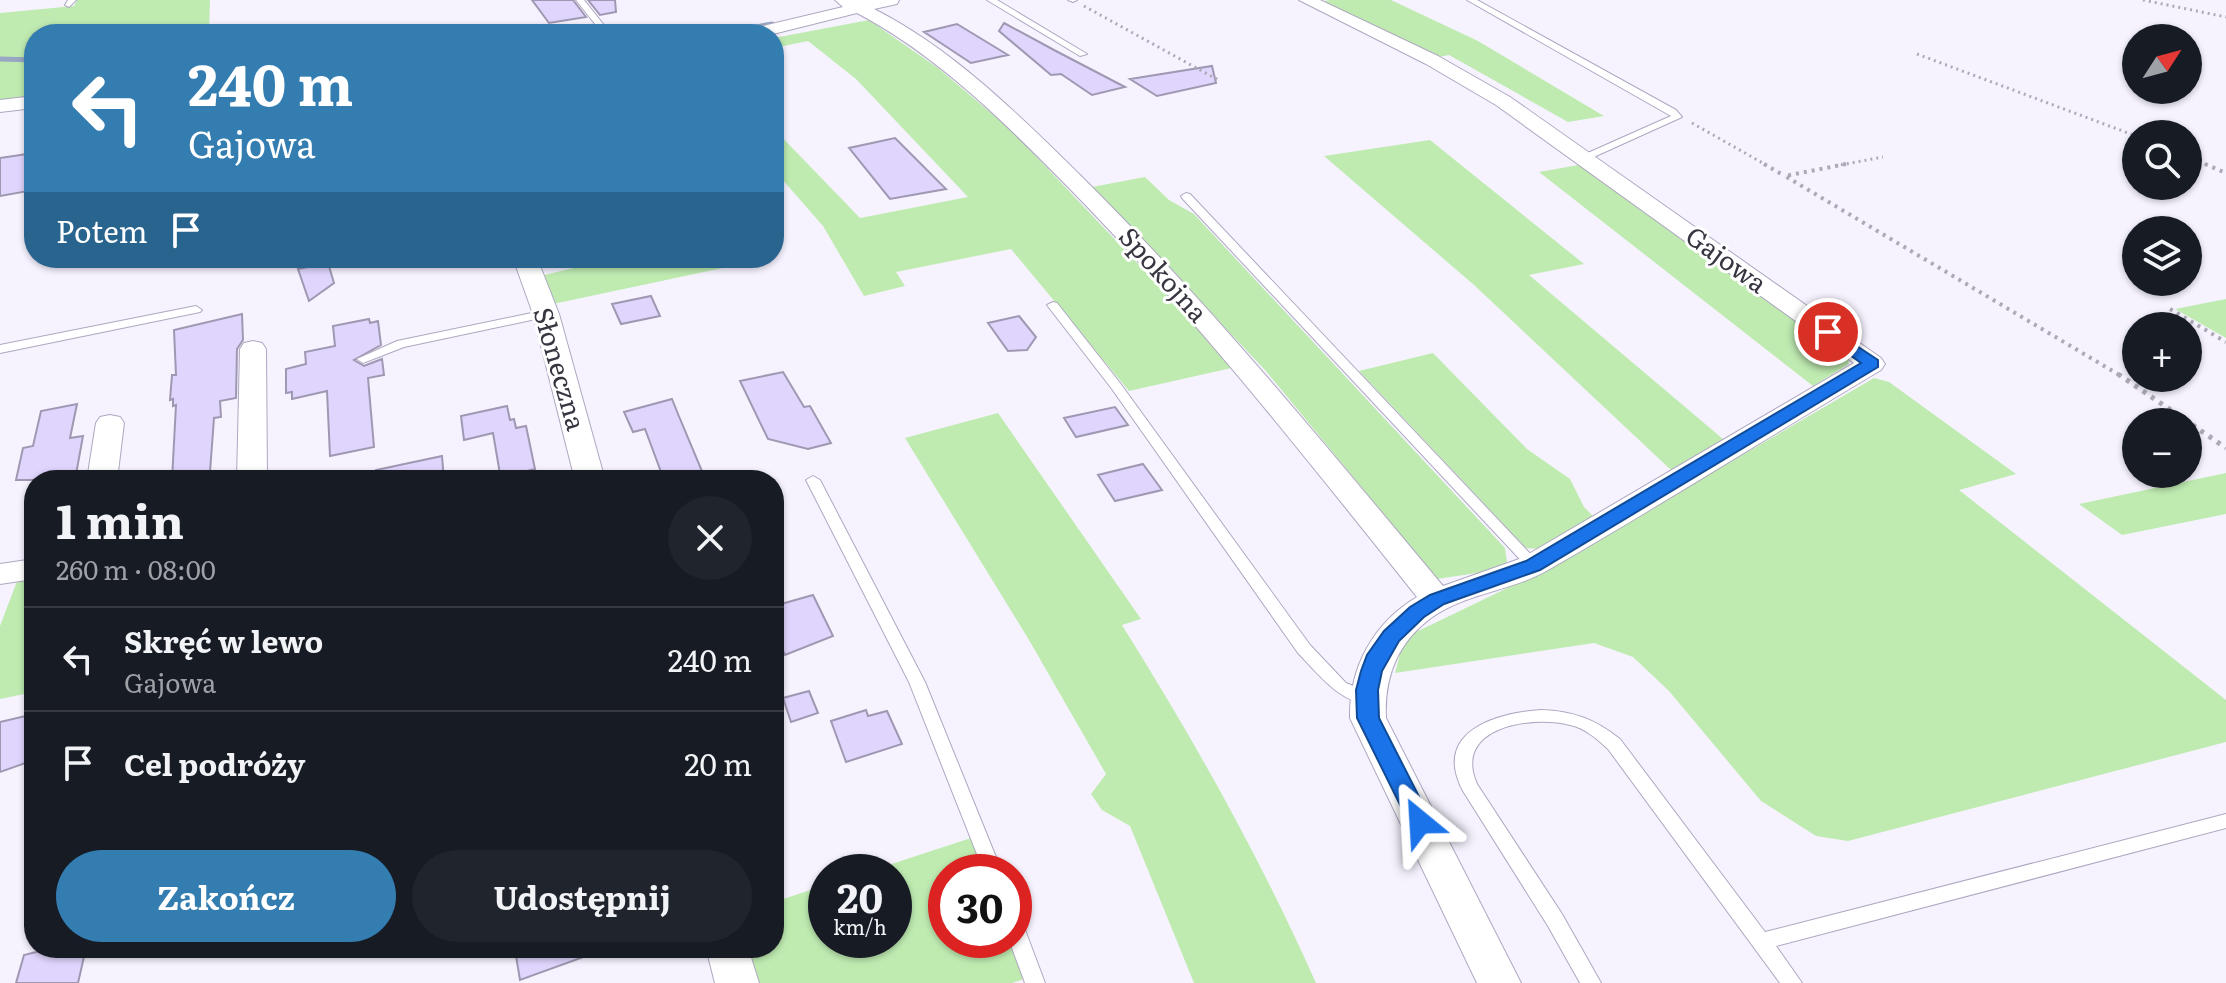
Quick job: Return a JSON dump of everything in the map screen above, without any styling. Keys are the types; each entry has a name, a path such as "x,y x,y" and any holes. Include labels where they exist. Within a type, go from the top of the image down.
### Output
{"street":[{"name":"Spokojna","path":"843,0 908,38 990,102 1101,207 1254,375 1437,600"},
{"path":"784,27 891,0"},
{"name":"Gajowa","path":"1307,0 1470,81 1584,158 1872,364 1533,565 1437,600 1405,622 1378,655 1367,698 1368,718 1499,983"},
{"path":"0,106 24,103"},
{"name":"Słoneczna","path":"529,268 546,314 587,470"},
{"path":"252,470 253,349"},
{"path":"103,470 110,423"},
{"path":"0,574 24,570"},
{"path":"730,958 737,983"}],"lane":[{"path":"580,0 599,24"},
{"path":"991,0 1083,54"},
{"path":"1471,0 1601,69 1677,117 1584,158"},
{"path":"1186,196 1533,565"},
{"path":"1053,305 1133,409 1304,649 1340,687 1367,698"},
{"path":"0,349 196,310"},
{"path":"363,359 401,344 546,314"},
{"path":"813,480 917,682 986,854"},
{"path":"1591,983 1469,786 1461,765 1465,747 1483,729 1549,715 1573,719 1598,729 1614,744 1792,983"},
{"path":"1761,941 2226,821"},
{"path":"1026,958 1035,983"}],"path":[{"path":"1072,0 1220,81"},
{"path":"2143,0 2226,17"},
{"path":"1917,54 2122,131"},
{"path":"1677,117 1785,176 2075,347 2226,448"},
{"path":"1785,176 1883,157"},
{"path":"2202,163 2226,173"},
{"path":"2170,309 2226,342"}],"green space":[{"path":"77,0 210,0 209,24 24,24 24,99 0,102 0,13 74,6"},
{"path":"1391,0 1478,41 1604,116 1568,122 1449,55 1434,58 1318,2"},
{"path":"869,20 938,68 1011,130 1236,367 1129,391 1011,249 896,272 905,286 864,296 823,226 784,181 784,139 860,218 968,197 856,79 808,41 784,46 784,36"},
{"path":"1430,140 1584,264 1529,275 1723,439 1671,470 1474,285 1324,156"},
{"path":"1584,164 1847,354 1849,364 1813,386 1539,172"},
{"path":"1145,177 1169,200 1194,214 1505,548 1507,562 1490,571 1437,579 1265,370 1092,187"},
{"path":"574,268 723,268 553,304 540,276"},
{"path":"2226,299 2226,338 2202,324 2202,312 2175,309"},
{"path":"1433,353 1527,449 1570,479 1584,507 1595,518 1538,549 1526,548 1359,371"},
{"path":"1874,378 1889,382 2016,474 1959,490 2226,700 2226,742 1848,841 1816,836 1761,801 1669,691 1633,657 1594,643 1395,673 1403,642 1414,633 1549,568"},
{"path":"998,413 1141,619 1122,625 1225,801 1273,891 1316,983 1194,983 1130,826 1102,810 1091,794 1106,774 1029,640 905,438"},
{"path":"2226,473 2226,514 2122,535 2079,504 2155,488 2202,488 2202,478"},
{"path":"24,575 24,694 0,699 0,626 19,576"},
{"path":"971,838 977,854 928,854 928,958 1016,958 1024,979 1012,983 751,983 744,958 784,958 784,899 808,891 808,958 912,958 912,857"}],"building":[{"path":"532,0 573,0 586,17 549,23"},
{"path":"588,0 615,0 616,12 600,15"},
{"path":"1004,23 1125,87 1092,95 1061,74 1051,75 999,31"},
{"path":"957,24 1008,55 971,63 924,32"},
{"path":"1212,66 1216,83 1157,96 1130,79"},
{"path":"895,138 946,189 890,199 849,148"},
{"path":"24,154 24,192 0,196 0,158"},
{"path":"330,268 334,283 309,301 298,269"},
{"path":"651,296 660,316 621,324 612,304"},
{"path":"242,314 243,340 237,349 236,398 220,401 221,417 214,418 210,470 173,470 176,405 173,406 173,399 170,400 172,375 176,375 174,330"},
{"path":"1019,316 1036,337 1027,350 1008,351 988,323"},
{"path":"369,319 370,323 378,321 381,345 354,360 364,366 382,359 384,375 368,378 374,447 330,456 327,391 292,399 292,392 286,393 286,369 306,364 305,352 335,346 333,326"},
{"path":"783,372 804,407 810,406 831,443 808,449 768,439 740,381"},
{"path":"672,399 702,470 660,470 645,429 633,432 624,412"},
{"path":"77,404 70,438 83,436 77,470 24,470 24,480 16,480 23,448 33,446 41,411"},
{"path":"507,406 510,420 514,419 516,428 526,426 535,469 499,470 493,433 464,440 461,416"},
{"path":"1115,407 1128,425 1076,437 1064,418"},
{"path":"442,456 443,470 376,470"},
{"path":"1143,464 1162,490 1115,501 1098,475"},
{"path":"813,595 833,636 785,655 784,603"},
{"path":"809,691 818,713 791,722 784,698"},
{"path":"866,710 868,716 887,711 902,744 846,762 831,721"},
{"path":"24,716 24,764 0,772 0,722"},
{"path":"24,955 24,958 84,958 78,983 16,983"},
{"path":"516,958 581,958 520,980"}],"waterway":[{"path":"0,59 24,60"}],"route":[{"path":"1420,822 1368,718 1367,690 1371,671 1392,636 1417,612 1437,600 1533,565 1872,364 1828,332"}]}
